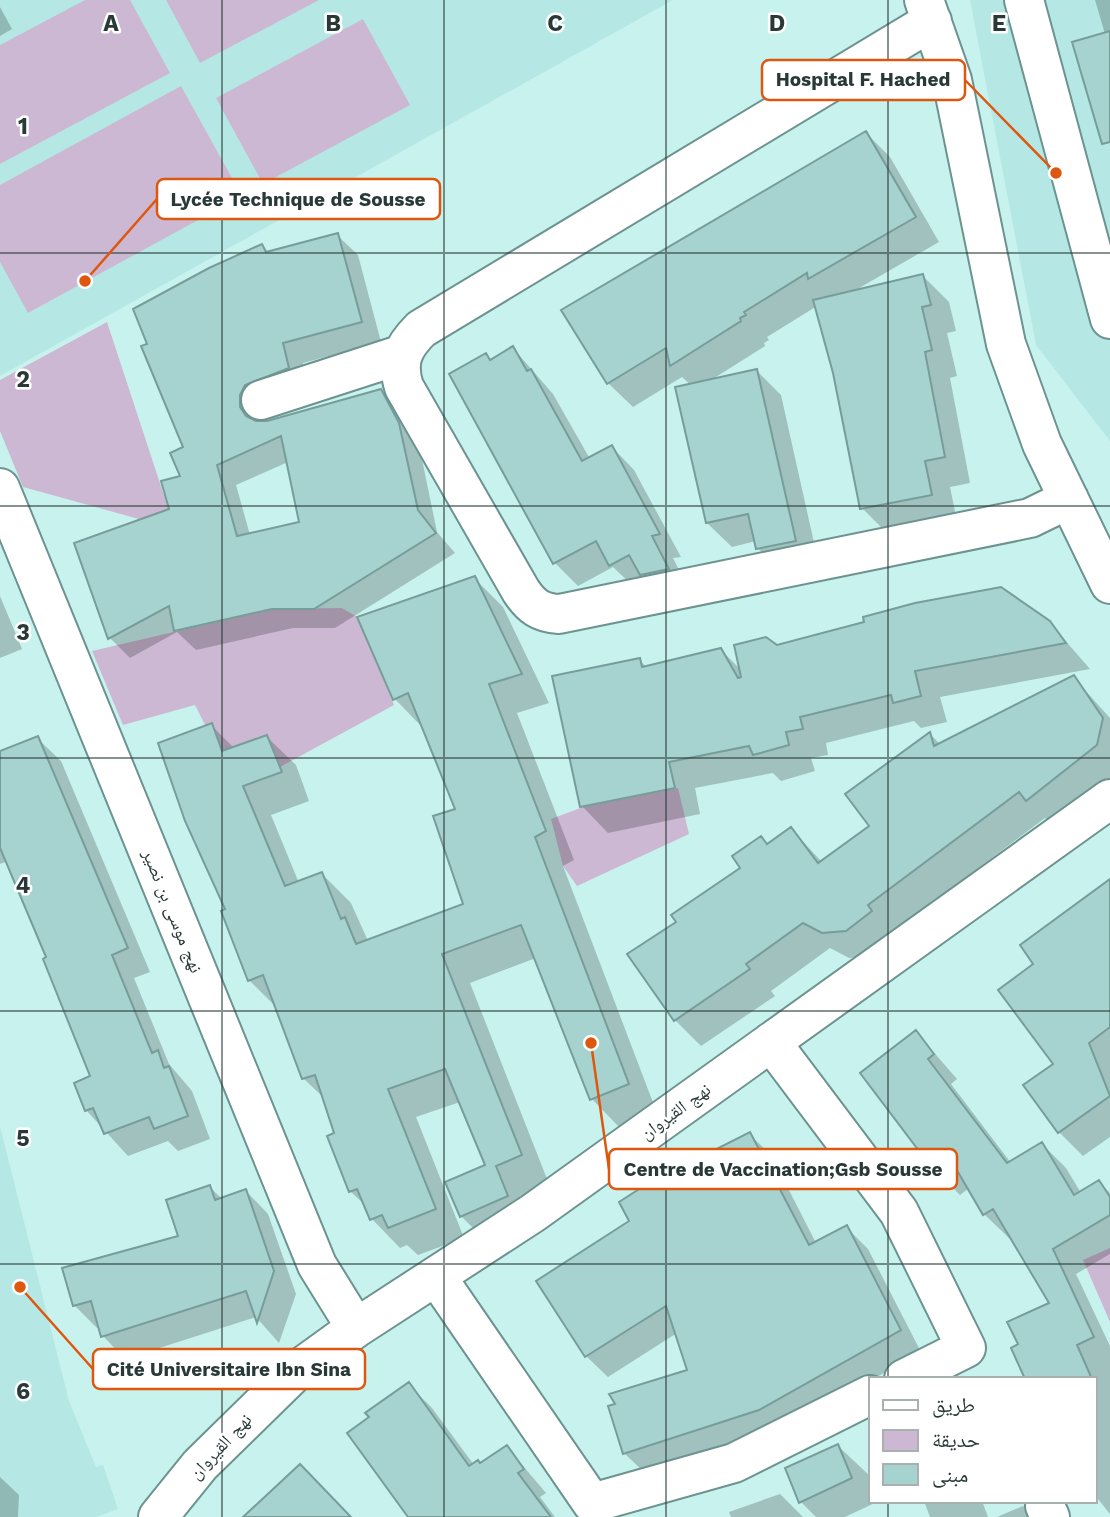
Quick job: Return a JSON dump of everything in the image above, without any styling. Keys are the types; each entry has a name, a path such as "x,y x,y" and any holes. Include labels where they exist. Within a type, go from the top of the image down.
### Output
{"street":[{"path":"1024,0 1110,319"},
{"path":"1069,499 1030,518 559,614 547,613 528,602 410,399 399,372 401,355 421,329 928,10 952,80 1006,344 1042,443 1110,584"},
{"path":"261,400 401,355"},
{"name":"نهج موسى بن نصير","path":"0,488 317,1265 356,1328"},
{"path":"1069,499 1110,531"},
{"name":"نهج القيروان","path":"158,1517 240,1423 295,1372 356,1328 533,1213 1110,799"},
{"path":"771,1042 899,1212 966,1348 908,1377"},
{"path":"436,1276 592,1503 734,1463 869,1396"}],"shaded area":[{"path":"0,0 673,0 0,376"},
{"path":"970,0 1110,0 1110,441 1036,345"},
{"path":"0,1126 69,1401 96,1467 103,1465 118,1509 96,1517 0,1517"}],"green space":[{"path":"85,0 130,0 170,73 0,164 0,45"},
{"path":"166,0 319,0 200,63"},
{"path":"363,19 410,105 263,184 216,98"},
{"path":"181,86 242,196 28,313 0,262 0,185"},
{"path":"107,322 175,529 23,487 0,431 0,380"},
{"path":"342,608 357,617 394,705 280,767 267,735 222,751 212,723 205,725 195,705 123,725 92,651 272,609"},
{"path":"678,788 689,834 577,886 563,866 551,819 583,807"},
{"path":"1110,1248 1110,1322 1083,1260"}],"building":[{"path":"1110,31 1110,142 1102,144 1072,42"},
{"path":"866,131 916,217 808,279 807,273 744,312 746,315 740,318 741,321 670,366 666,348 607,384 561,310"},
{"path":"338,233 362,322 283,343 289,368 245,385 240,395 240,407 246,416 256,421 267,421 381,389 399,423 418,510 436,533 314,609 272,609 174,631 169,606 108,639 74,543 169,509 161,481 180,476 170,453 183,447 141,346 147,344 133,309 209,268 262,244 266,252","holes":["281,436 299,522 237,536 217,465"]},
{"path":"923,274 931,305 922,307 932,350 925,352 945,457 925,461 932,495 860,509 833,373 813,300"},
{"path":"513,346 527,371 531,369 582,461 612,445 660,534 652,536 669,569 640,575 629,555 609,566 596,541 553,564 449,374 486,353 490,360"},
{"path":"757,369 796,541 756,549 748,514 706,523 675,387"},
{"path":"475,576 522,674 489,684 546,831 535,837 629,1084 590,1100 521,925 442,954 522,1155 496,1166 508,1196 460,1217 445,1182 485,1165 445,1069 388,1089 436,1209 388,1228 382,1215 370,1220 357,1189 349,1192 327,1136 334,1133 315,1075 302,1079 263,975 248,981 221,911 225,909 185,821 158,743 212,723 222,751 267,735 282,772 243,786 285,886 322,872 341,919 345,917 356,944 463,904 433,816 455,809 408,693 393,700 357,617"},
{"path":"1001,587 1050,621 1066,643 915,671 921,696 893,703 891,695 800,717 803,729 786,732 789,745 753,755 749,746 669,762 675,788 580,807 552,676 640,658 642,667 721,648 738,678 741,677 734,645 766,637 777,645 864,622 863,617 915,603"},
{"path":"1074,675 1103,718 1097,745 1026,801 1019,792 868,905 872,911 846,931 822,933 803,923 746,964 750,969 674,1021 627,954 676,922 671,915 740,868 732,856 761,836 767,844 791,827 818,863 869,826 845,794 930,732 934,746"},
{"path":"38,736 128,948 112,955 152,1053 158,1050 164,1068 169,1066 188,1116 154,1129 149,1117 104,1134 93,1108 85,1111 74,1083 90,1076 43,959 46,957 0,848 0,751"},
{"path":"1110,879 1110,1027 1089,1043 1110,1096 1058,1133 1023,1085 1053,1064 998,990 1033,964 1020,945"},
{"path":"916,1030 934,1054 928,1059 1007,1163 1042,1142 1074,1195 1099,1180 1110,1197 1110,1215 1053,1249 1094,1337 1077,1345 1091,1377 1024,1377 1011,1348 1018,1344 1007,1322 1049,1303 993,1209 983,1215 951,1160 935,1172 860,1073"},
{"path":"750,1132 809,1245 847,1225 901,1330 759,1410 623,1454 608,1406 615,1404 609,1394 687,1370 666,1306 585,1357 536,1281 629,1221 619,1202 678,1164 681,1167"},
{"path":"210,1185 215,1200 246,1189 274,1271 257,1323 246,1291 101,1337 91,1301 73,1306 62,1268 178,1236 166,1200"},
{"path":"409,1382 469,1466 478,1460 480,1463 507,1445 524,1469 518,1473 551,1517 408,1517 347,1433 369,1417 365,1413"},
{"path":"838,1444 852,1478 799,1503 785,1468"},
{"path":"300,1464 351,1517 243,1517"}],"place":[{"name":"Hospital F. Hached","path":"1056,173"},
{"name":"Lycée Technique de Sousse","path":"85,281"},
{"name":"Centre de Vaccination;Gsb Sousse","path":"591,1043"},
{"name":"Cité Universitaire Ibn Sina","path":"20,1287"}]}
